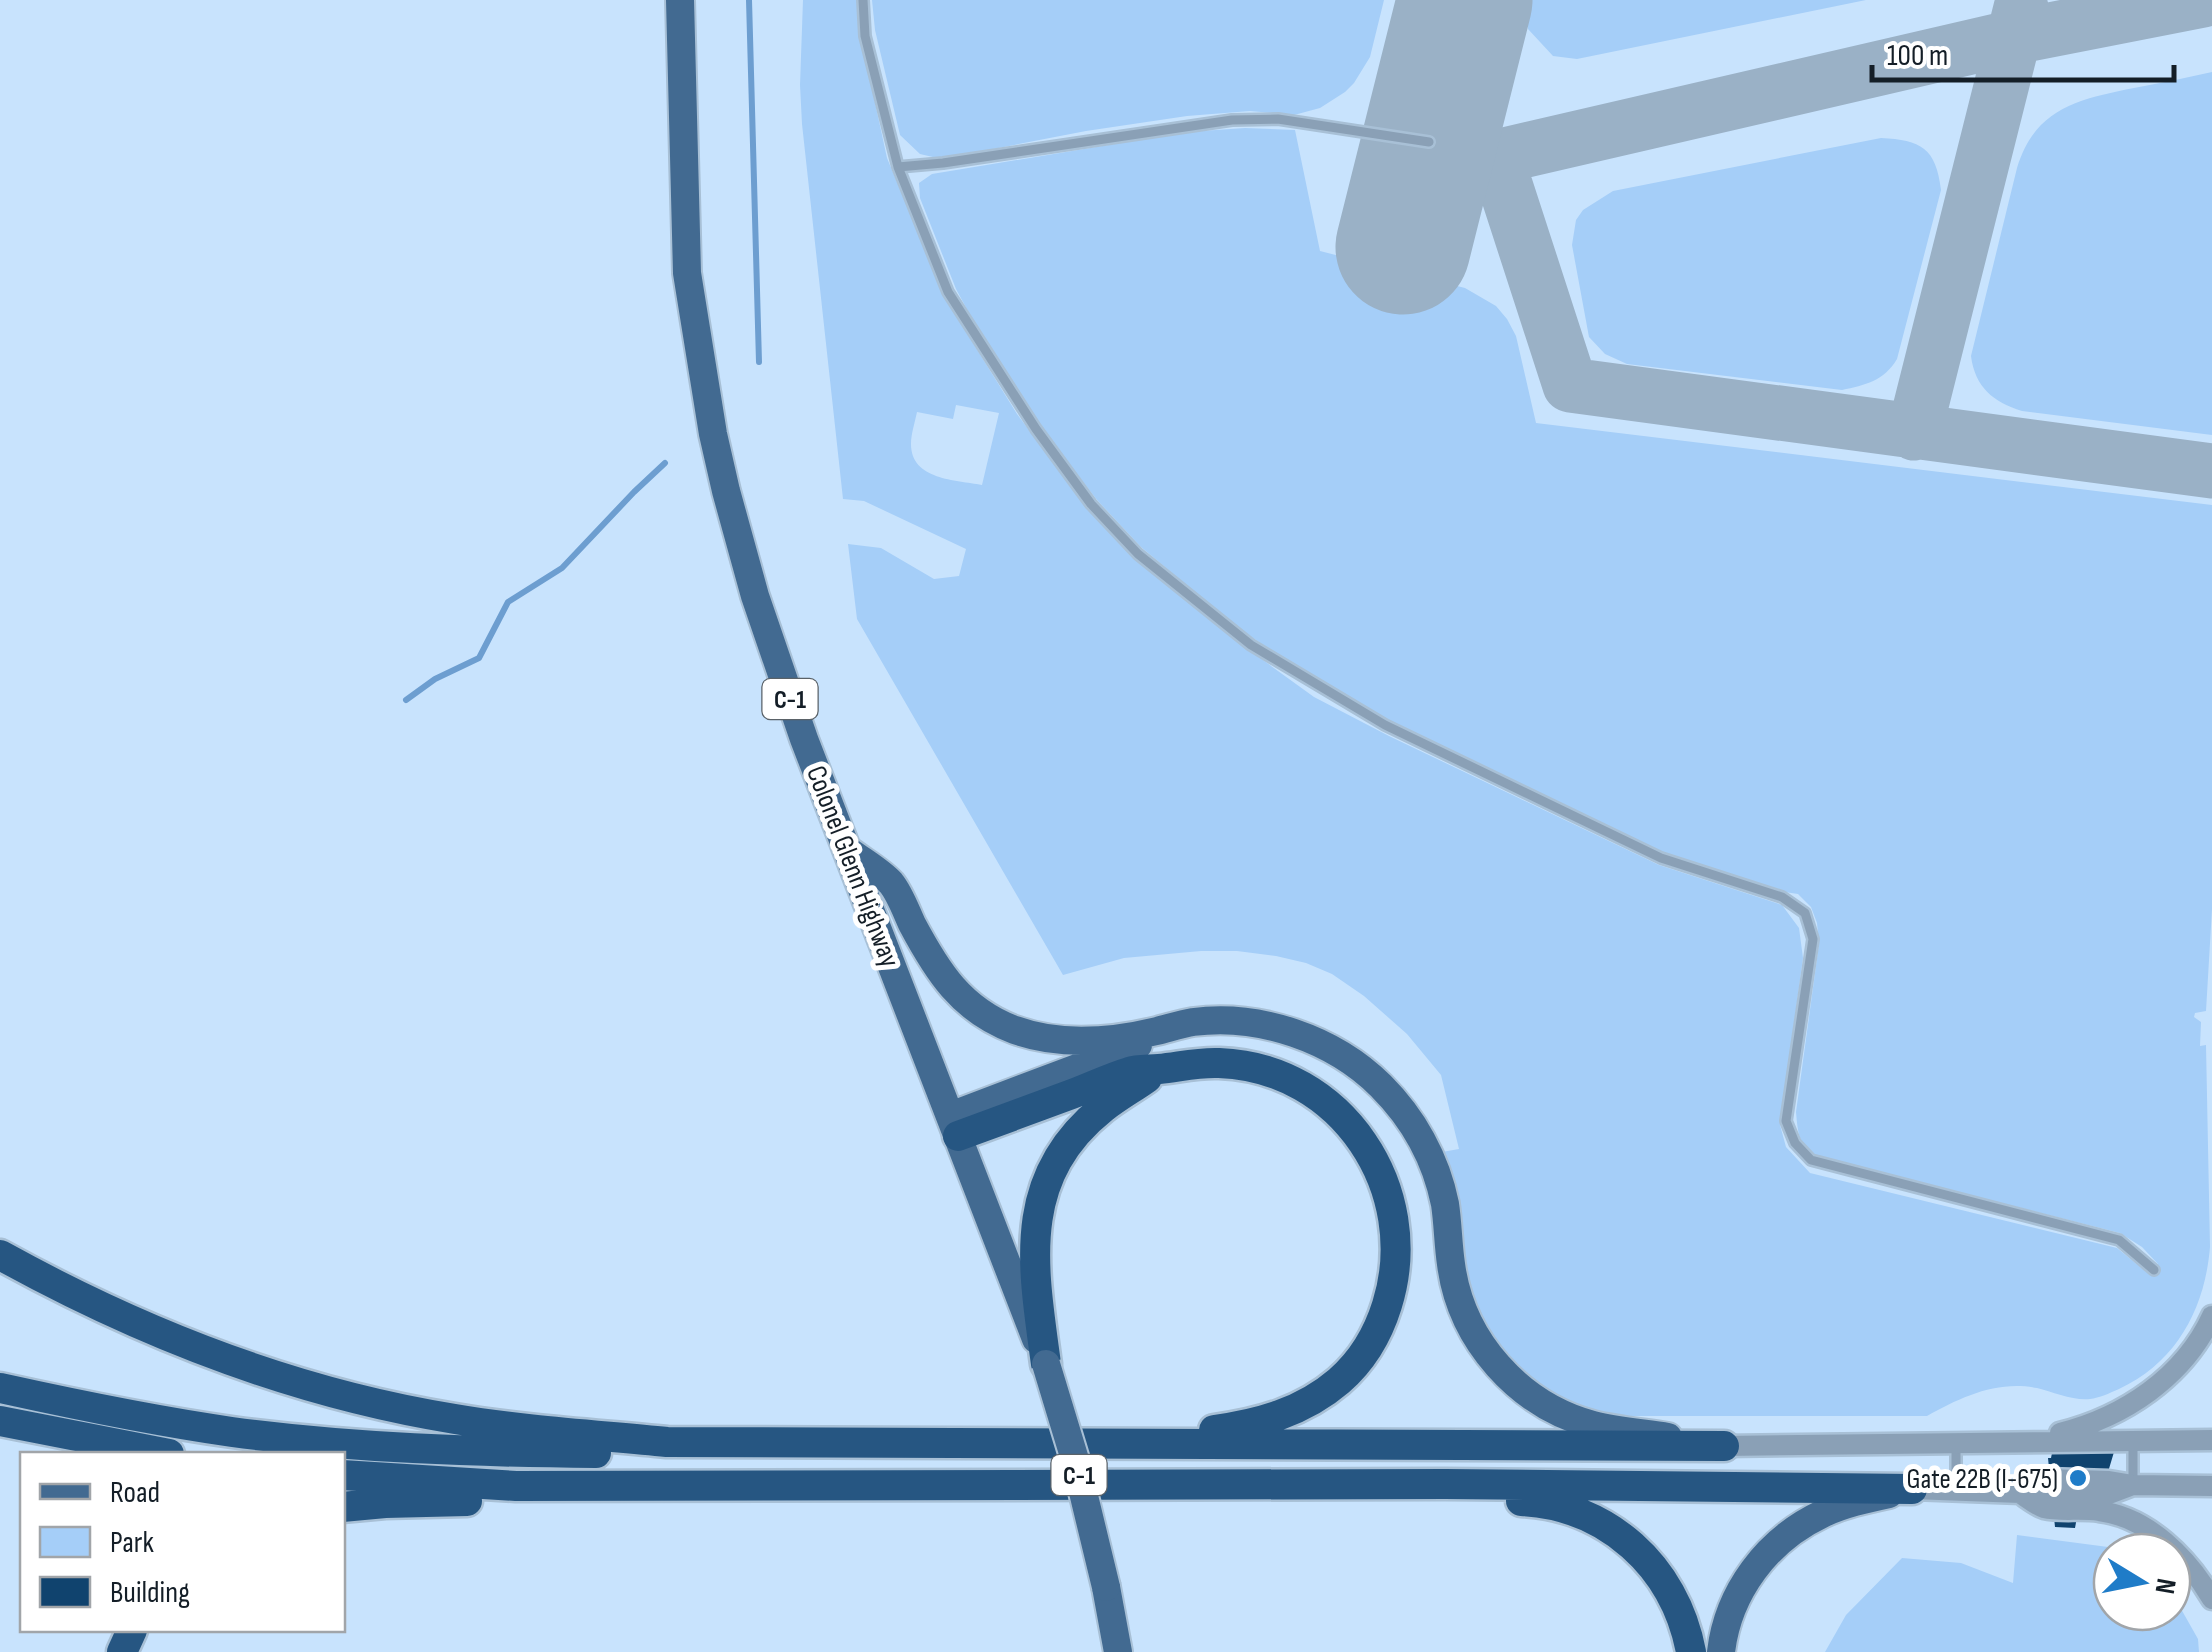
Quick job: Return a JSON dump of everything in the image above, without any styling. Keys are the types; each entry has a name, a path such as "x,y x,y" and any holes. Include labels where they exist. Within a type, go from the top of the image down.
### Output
{"highway":[{"path":"954,1126 1132,1071 1220,1062 1285,1079 1322,1100 1339,1113 1370,1152 1394,1218 1396,1242 1394,1277 1374,1338 1341,1380 1290,1411 1263,1421 1156,1444"},
{"path":"1046,1364 1033,1248 1036,1221 1050,1176 1072,1138 1088,1122 1159,1069"},
{"path":"0,1255 153,1332 257,1371 317,1389 456,1419 667,1442 1724,1446"},
{"path":"0,1388 144,1418 298,1440 468,1452 642,1453 667,1442"},
{"path":"0,1421 160,1452"},
{"path":"345,1475 516,1486 1444,1484 1912,1489"},
{"path":"1444,1484 1515,1500 1546,1502 1602,1523 1635,1549 1664,1584 1682,1620 1691,1652"},
{"path":"345,1507 494,1500 516,1486"}],"main road":[{"name":"Colonel Glenn Highway","path":"680,0 686,273 726,491 754,596 804,739 1046,1364 1076,1463 1118,1652"},
{"path":"849,851 892,884 943,977 974,1008 1011,1028 1058,1040 1083,1041 1215,1020 1272,1027 1323,1044 1366,1072 1397,1103 1424,1144 1440,1182 1451,1266 1465,1314 1478,1340 1512,1382 1556,1412 1596,1426 1724,1446"},
{"path":"954,1126 1143,1043 1154,1031"},
{"path":"1720,1652 1726,1624 1740,1591 1766,1554 1784,1538 1824,1513 1912,1489"}],"street":[{"path":"2017,1441 2085,1427 2131,1404 2176,1369 2204,1334 2212,1316"},
{"path":"1724,1446 2212,1440"},
{"path":"2018,1492 2046,1480 2212,1486"},
{"path":"1912,1489 2104,1496 2133,1485"},
{"path":"2018,1492 2043,1508 2102,1511 2136,1522"},
{"path":"2104,1496 2177,1552 2212,1599"}],"lane":[{"path":"863,0 865,36 898,167 948,292 1036,429 1091,504 1138,554 1251,645 1386,726 1661,858 1782,898 1805,913 1813,940 1786,1121 1796,1142 1812,1160 2119,1240 2154,1270"},
{"path":"898,167 1232,120 1278,120 1429,142"},
{"path":"2133,1439 2133,1485"},
{"path":"1956,1445 1956,1490"}],"green space":[{"path":"803,0 857,0 861,38 887,158 945,298 1017,414 1085,505 1151,571 1227,634 1314,697 1659,865 1782,905 1799,928 1803,958 1780,1125 1786,1147 1810,1173 2117,1248 2150,1275 2157,1273 2158,1264 2142,1247 2120,1233 1810,1152 1800,1137 1796,1112 1819,944 1811,907 1798,894 1772,890 1676,859 1385,719 1316,680 1238,628 1141,547 1097,500 1040,426 995,361 956,289 920,198 919,183 932,174 1187,132 1295,130 1320,251 1465,288 1496,306 1516,336 1536,423 2212,505 2212,909 2206,1011 2195,1013 2194,1017 2201,1022 2200,1046 2206,1045 2210,1247 2202,1291 2172,1348 2139,1378 2097,1398 2077,1399 2037,1388 2008,1386 1966,1397 1927,1416 1612,1416 1564,1403 1525,1375 1501,1351 1469,1292 1442,1152 1459,1149 1441,1075 1407,1034 1364,996 1332,974 1306,963 1237,951 1124,958 1063,975 857,619 848,544 881,548 934,579 959,576 966,549 864,501 843,499 800,85","holes":["956,405 999,413 982,485 937,476 918,465 911,440 917,412 953,419"]},
{"path":"872,0 1384,0 1370,57 1354,83 1320,108 1294,115 1250,111 1187,116 937,158 920,154 900,135 875,30"},
{"path":"1527,0 1866,0 1577,59 1553,56 1528,29"},
{"path":"2212,72 2212,435 2022,411 1994,398 1981,385 1971,356 2017,168 2035,132 2047,119 2078,102"},
{"path":"1881,138 1907,141 1924,149 1935,164 1941,190 1897,359 1880,377 1842,390 1627,364 1605,354 1589,337 1572,245 1576,220 1583,210 1613,191"},
{"path":"2017,1535 2092,1545 2092,1632 2192,1632 2192,1628 2199,1652 1825,1652 1846,1615 1902,1558 1961,1563 2013,1583"}],"building":[{"name":"Gate 22B (I-675)","path":"2060,1451 2114,1452 2094,1519 2077,1517 2075,1528 2055,1527 2048,1458"}],"waterway":[{"path":"749,0 759,362"},
{"path":"406,700 435,679 479,658 508,602 562,568 665,463"}],"taxiway":[{"path":"1422,172 2014,37 2203,0"},
{"path":"1914,433 2021,8"},
{"path":"1496,157 1570,385 2212,471"}],"runway":[{"path":"1403,247 1465,0"}],"place":[{"name":"Gate 22B (I-675)","path":"2078,1478"}]}
